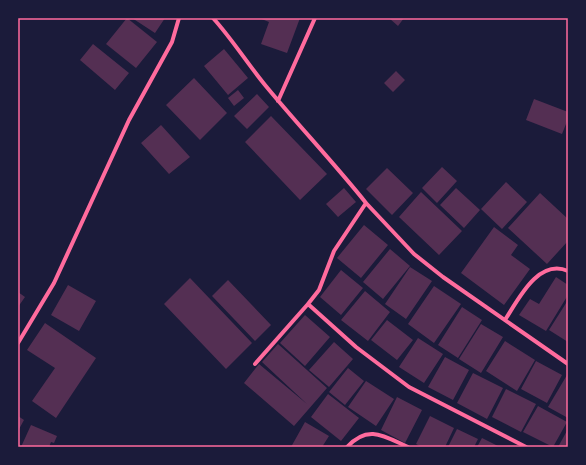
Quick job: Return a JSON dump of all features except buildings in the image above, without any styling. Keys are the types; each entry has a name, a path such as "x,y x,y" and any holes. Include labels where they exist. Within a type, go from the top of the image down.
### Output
{"street":[{"path":"18,343 54,283 129,120 172,42 179,18"},
{"path":"213,18 278,101 307,135 337,166 366,203 414,254 444,277 568,364"},
{"path":"278,101 315,18"},
{"path":"255,364 319,290 334,251 366,203"},
{"path":"505,320 526,287 538,276 549,270 563,269 568,271"},
{"path":"308,304 356,347 409,387 526,447"},
{"path":"347,447 359,437 369,433 378,434 408,447"}]}
